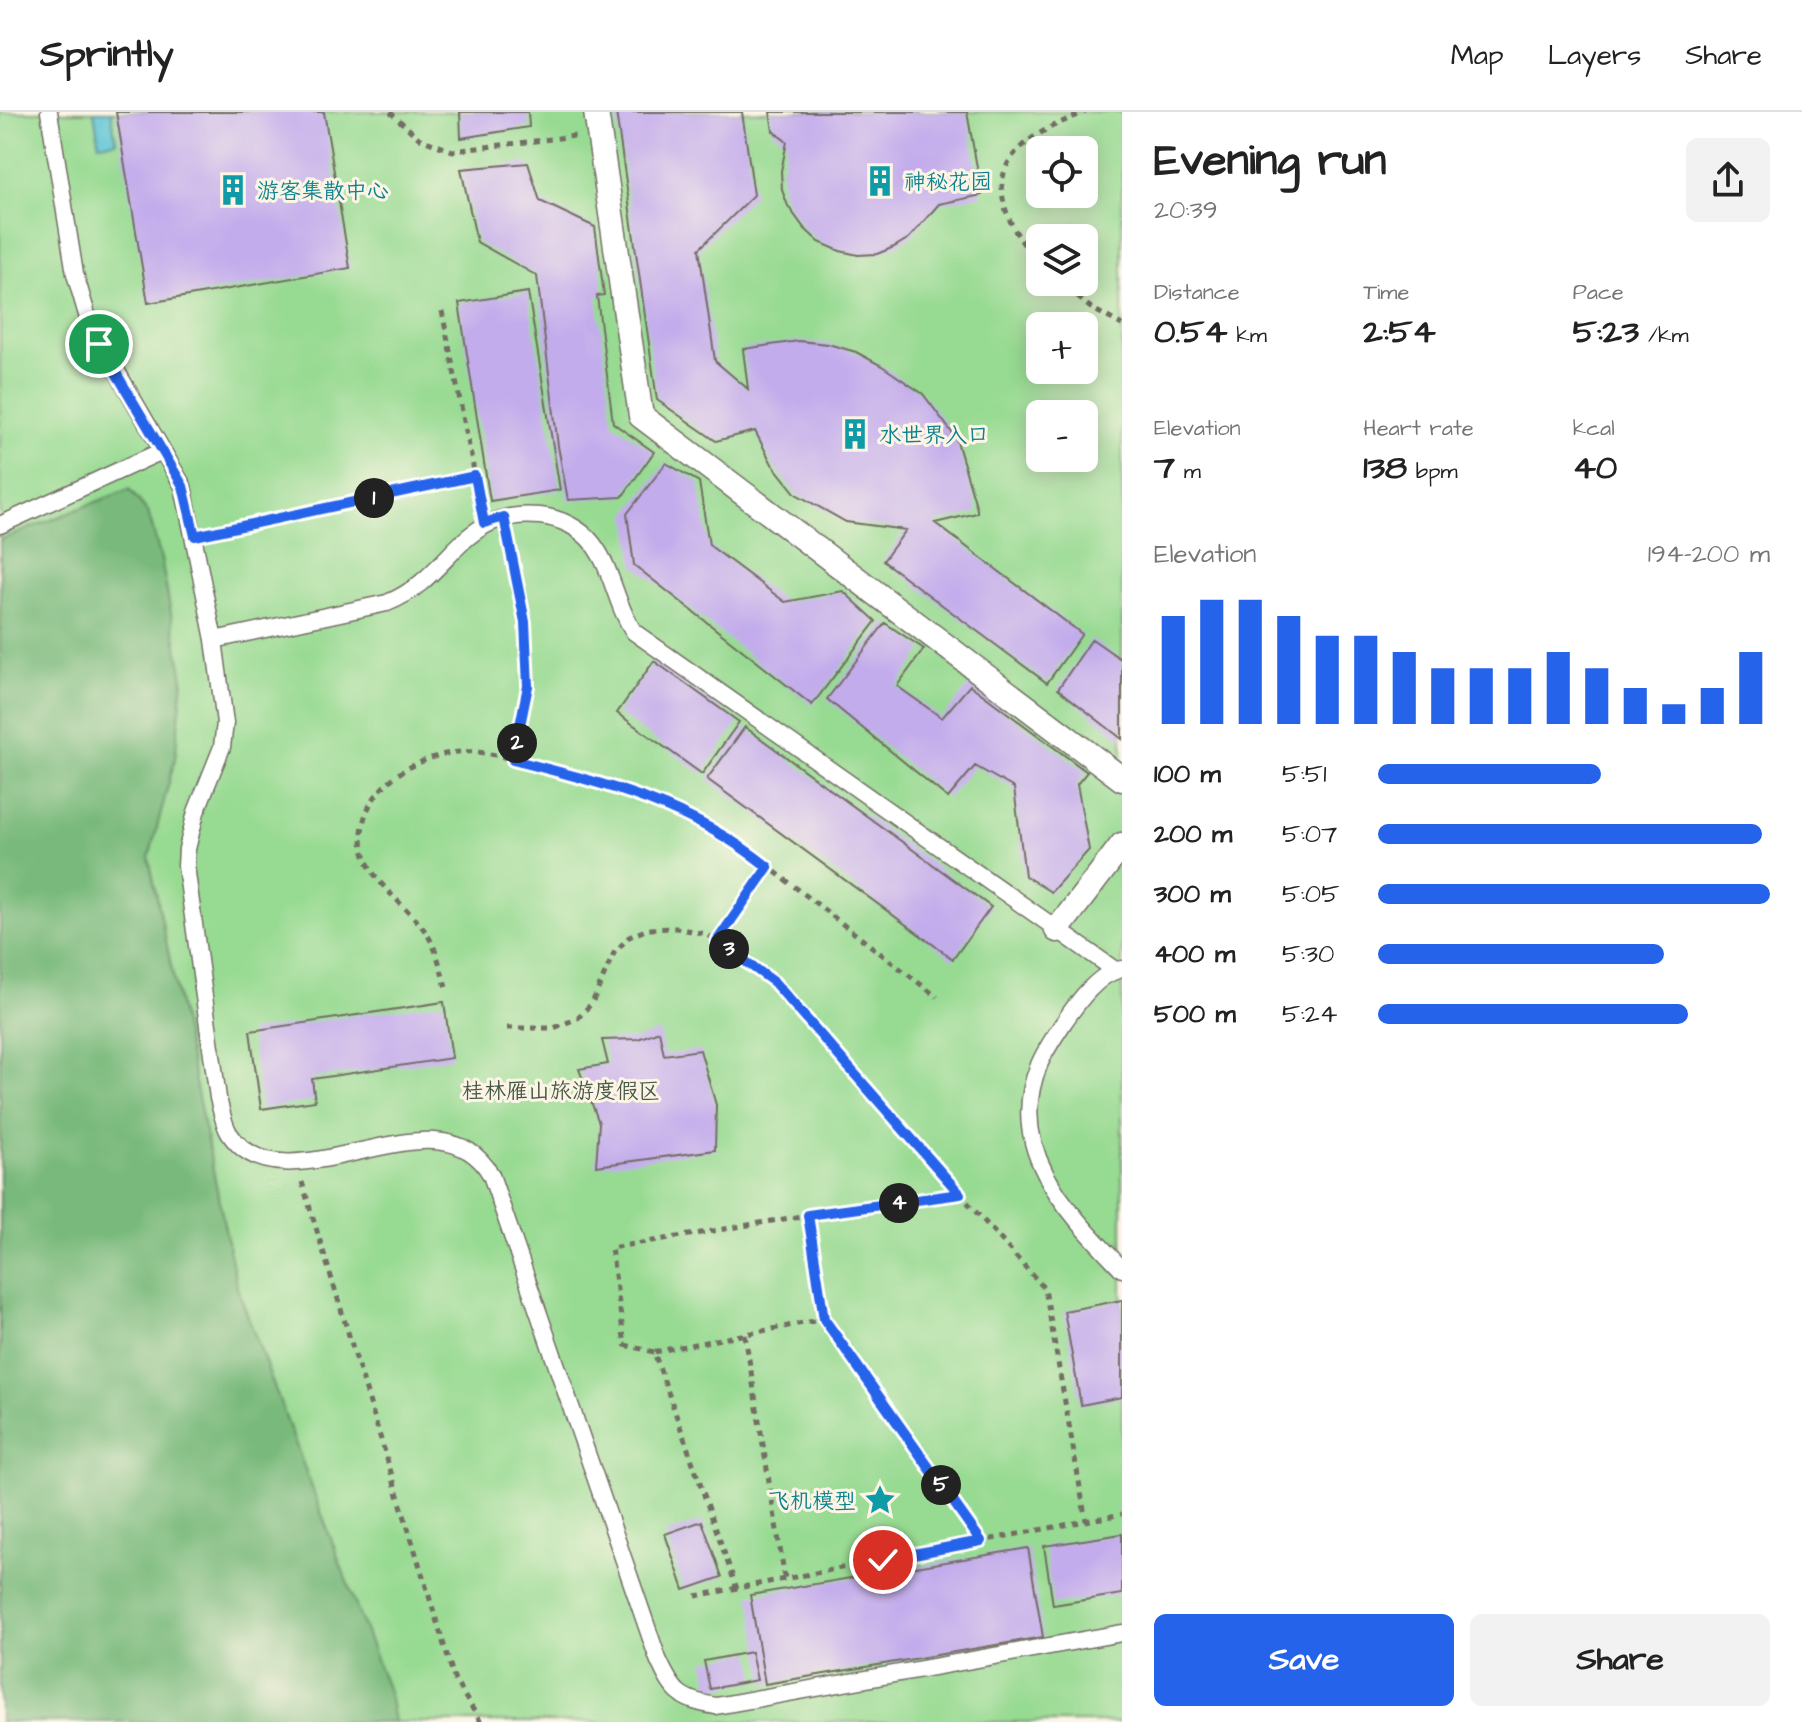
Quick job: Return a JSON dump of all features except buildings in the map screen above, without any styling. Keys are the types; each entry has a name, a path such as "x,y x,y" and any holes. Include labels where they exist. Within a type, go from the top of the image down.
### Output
{"street":[{"path":"597,122 641,416 1122,779"},
{"path":"1057,930 1122,845"}],"lane":[{"path":"49,112 75,274 90,325 183,486 214,640 225,723 222,747 196,812 186,866 218,1098 230,1134 248,1152 270,1161 296,1162 418,1142 443,1141 469,1151 485,1164 658,1659 669,1682 687,1700 716,1706 1122,1633"},
{"path":"0,525 162,451"},
{"path":"214,640 399,599 419,586 467,536 484,523 504,517 518,514 545,516 581,532 603,560 619,608 634,632 1118,970 1091,988 1073,1008 1049,1045 1038,1066 1030,1115 1037,1156 1051,1186 1076,1220 1122,1269"}],"path":[{"path":"390,112 420,139 453,151 597,122"},
{"path":"1026,249 1005,212 1002,199 1008,163 1020,148 1040,132 1085,112"},
{"path":"1076,296 1122,325"},
{"path":"442,311 484,523"},
{"path":"195,536 475,476"},
{"path":"504,517 525,622 528,686 513,760"},
{"path":"446,987 432,942 416,919 388,893 368,861 362,843 365,813 391,779 407,769 442,754 471,751 600,782 710,826 937,997"},
{"path":"717,941 768,867"},
{"path":"507,1028 554,1028 578,1018 592,1003 614,953 629,937 648,929 676,928 706,934 774,982 1045,1289 1086,1521"},
{"path":"296,1162 455,1681 481,1722"},
{"path":"824,1319 654,1352 625,1345 611,1248 808,1215 960,1194"},
{"path":"808,1215 824,1319 981,1541"},
{"path":"745,1335 785,1579"},
{"path":"654,1352 737,1589"},
{"path":"696,1596 1122,1514"}],"green space":[{"name":"桂林雁山旅游度假区","path":"0,112 1122,112 1122,1722 0,1722"},
{"path":"129,489 148,512 161,559 183,679 175,759 149,858 237,1287 389,1694 394,1722 0,1722 0,540"}],"water":[{"path":"94,112 111,112 116,142 99,144"}],"place":[{"name":"神秘花园","path":"880,181"},
{"name":"游客集散中心","path":"233,190"},
{"name":"水世界入口","path":"855,434"},
{"name":"飞机模型","path":"880,1500"}],"route":[{"path":"99,344 183,486 195,536 475,476 484,523 504,517 525,622 528,686 513,760 600,782 690,816 710,826 768,867 717,941 774,982 960,1194 808,1215 824,1319 981,1541 883,1560"}]}
